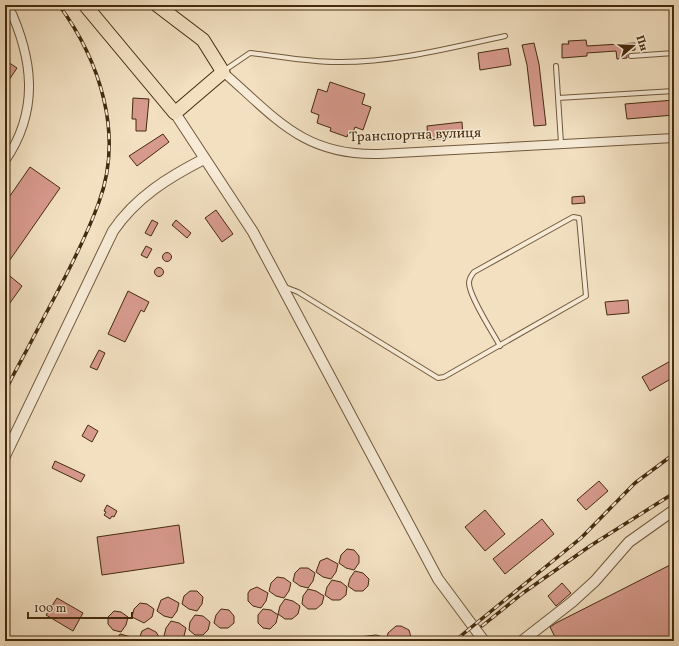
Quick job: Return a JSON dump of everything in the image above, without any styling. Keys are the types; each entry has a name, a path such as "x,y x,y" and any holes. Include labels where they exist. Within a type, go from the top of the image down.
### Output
{"main road":[{"path":"84,5 175,113 223,72 203,40 157,5"}],"street":[{"path":"5,161 24,128 29,96 26,50 8,5"},
{"name":"Транспортна вулиця","path":"223,72 290,131 305,140 326,148 347,153 380,154 674,138"},
{"path":"175,113 253,232 420,548 438,579 484,641"},
{"path":"5,456 113,231 129,210 167,178 204,158"},
{"path":"522,641 584,591 629,542 674,510"}],"lane":[{"path":"223,72 250,53 334,62 359,61 430,51 505,36"},
{"path":"631,56 674,53"},
{"path":"556,66 561,143"},
{"path":"558,98 674,90"},
{"path":"283,287 298,292 438,378 452,374 586,296 579,218 573,217 474,272 470,277 468,283 472,295 500,346"}],"building":[{"path":"586,40 587,46 635,43 635,50 627,51 627,58 617,59 616,51 587,53 587,56 562,58 562,44 569,44 568,41"},
{"path":"534,43 539,64 546,125 534,126 527,65 522,45"},
{"path":"508,48 511,65 480,70 478,53"},
{"path":"5,60 17,68 5,86"},
{"path":"330,82 365,94 362,104 371,107 363,130 355,127 352,135 348,134 347,137 330,131 331,128 317,123 319,115 311,112 318,89 327,92"},
{"path":"133,98 149,99 146,131 136,131 136,119 132,119"},
{"path":"674,100 674,115 627,119 625,104"},
{"path":"462,122 463,137 428,140 427,126"},
{"path":"163,134 169,142 137,166 129,156"},
{"path":"30,167 60,188 5,267 5,203"},
{"path":"584,196 585,203 572,204 572,197"},
{"path":"216,210 233,234 222,242 205,218"},
{"path":"152,220 158,223 151,236 145,233"},
{"path":"176,220 191,233 187,238 172,225"},
{"path":"146,246 152,249 147,258 141,255"},
{"path":"165,253 169,253 171,257 169,261 165,261 163,259 163,255"},
{"path":"157,268 161,268 163,272 161,276 157,276 155,274 155,270"},
{"path":"5,272 22,286 5,310"},
{"path":"128,291 149,302 144,312 141,310 125,342 108,334"},
{"path":"628,300 629,313 607,315 605,302"},
{"path":"99,350 105,353 97,370 90,367"},
{"path":"674,359 674,377 650,391 642,377"},
{"path":"88,425 98,431 92,442 82,436"},
{"path":"55,461 85,475 81,482 52,468"},
{"path":"599,481 608,491 586,510 577,500"},
{"path":"107,505 117,511 114,517 112,516 110,519 104,515"},
{"path":"485,510 505,534 485,551 465,527"},
{"path":"542,519 554,534 505,574 493,559"},
{"path":"179,525 184,563 102,575 97,537"},
{"path":"347,549 354,550 359,556 359,563 354,570 346,568 339,563 341,555"},
{"path":"327,558 338,564 336,572 331,579 323,577 316,572 320,561"},
{"path":"674,563 674,641 557,641 550,627 556,623"},
{"path":"300,568 308,568 315,573 313,581 308,588 300,586 293,581 295,573"},
{"path":"355,571 363,573 369,579 368,586 363,591 355,591 348,586 350,578"},
{"path":"277,577 284,578 291,583 289,591 284,598 276,596 269,591 271,583"},
{"path":"332,580 341,582 347,587 346,595 340,600 332,600 325,595 327,587"},
{"path":"562,583 571,593 556,606 548,596"},
{"path":"257,587 268,593 266,601 261,608 253,606 248,601 248,593 250,590"},
{"path":"308,589 316,591 324,596 322,604 316,609 308,609 302,604 303,596"},
{"path":"190,591 197,591 203,597 202,604 197,611 189,609 182,604 184,596"},
{"path":"168,597 179,603 177,611 172,618 164,616 157,611 161,600"},
{"path":"57,598 83,613 73,631 46,615"},
{"path":"285,599 293,601 300,606 298,614 292,619 285,619 278,614 280,606"},
{"path":"140,603 147,604 154,609 152,617 144,623 132,617 134,609"},
{"path":"221,609 229,610 234,616 234,623 228,628 220,628 214,623 216,615"},
{"path":"263,609 271,610 278,615 276,623 270,629 263,628 258,623 258,615"},
{"path":"114,611 121,612 128,617 126,625 121,632 113,630 108,624 108,617"},
{"path":"195,615 203,616 210,622 208,630 203,635 195,635 189,630 190,622"},
{"path":"171,621 179,623 186,628 184,636 179,641 170,641 164,636 166,628"},
{"path":"396,626 401,626 409,630 412,641 359,641 359,637 376,635 387,638 388,633"},
{"path":"148,628 156,632 159,637 159,641 115,641 120,634 139,639 142,631"}],"railway":[{"path":"5,392 77,253 99,202 106,176 109,150 108,125 104,99 86,50 74,27 59,5"},
{"path":"457,639 581,538 635,483 674,454"},
{"path":"482,626 523,593 590,546 674,493"}]}
